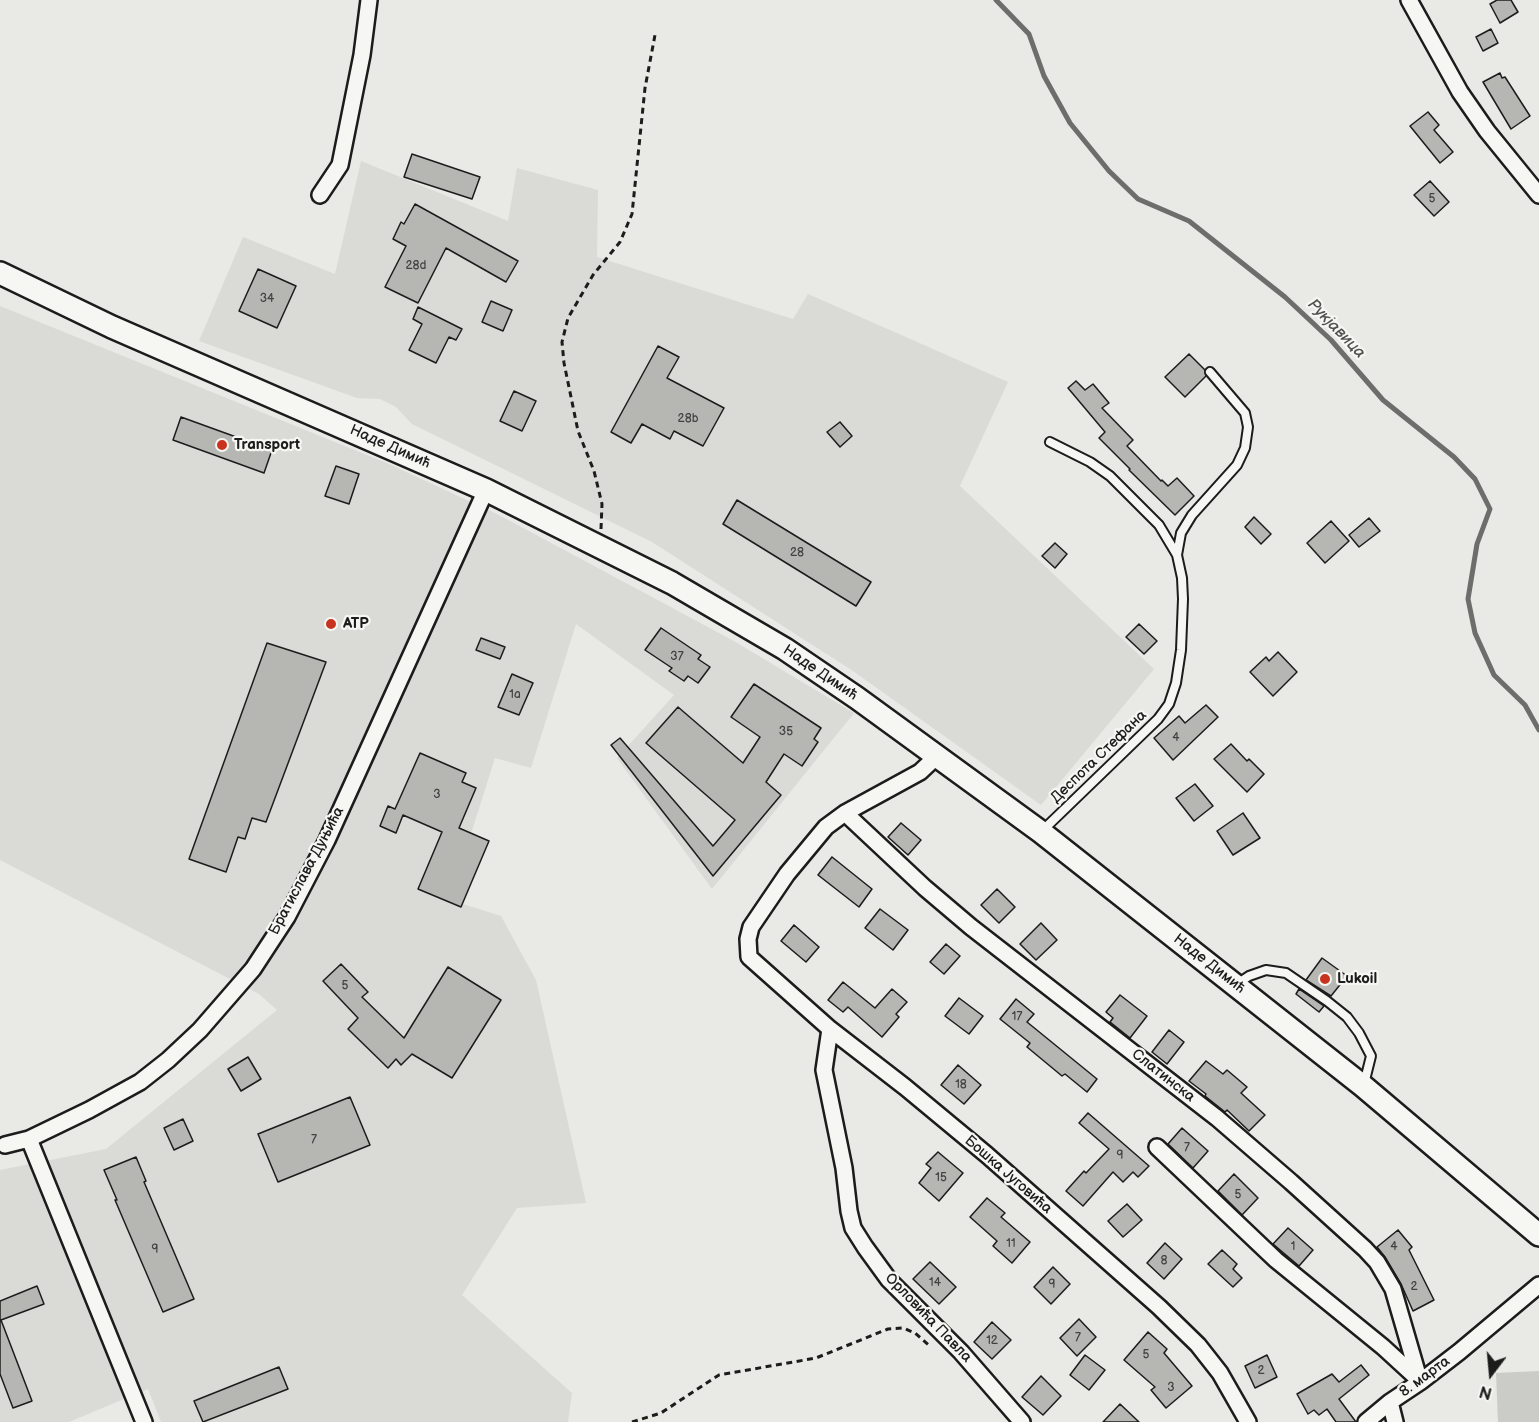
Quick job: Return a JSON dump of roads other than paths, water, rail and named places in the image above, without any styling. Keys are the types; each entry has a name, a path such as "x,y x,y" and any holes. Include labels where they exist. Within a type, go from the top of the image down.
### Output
{"main road":[{"name":"Наде Димић","path":"0,273 112,327 486,490 601,546 698,597 784,649 857,698 1041,832 1363,1086 1539,1235"}],"street":[{"path":"320,195 340,165 362,55 369,0"},
{"path":"1409,0 1460,92 1487,131 1539,195"},
{"name":"Братислава Дуњића","path":"3,1145 29,1139 90,1110 140,1082 200,1030 253,969 286,916 327,840 486,490"},
{"path":"845,813 920,772 937,756"},
{"name":"Бошка Југовића","path":"845,813 826,827 787,874 751,927 749,957 830,1029 978,1147 1159,1307 1198,1345 1220,1373 1248,1422"},
{"name":"Слатинска","path":"845,813 925,888 971,927 1217,1118 1365,1249 1377,1262 1393,1289 1420,1382"},
{"name":"Орловића Павла","path":"830,1029 824,1070 844,1167 853,1228 889,1280 961,1352 1022,1422"},
{"path":"29,1139 144,1422"},
{"path":"1157,1147 1276,1260 1358,1326 1420,1382"},
{"name":"8. марта","path":"1366,1422 1420,1382 1539,1285"},
{"path":"1390,1402 1395,1422"}],"lane":[{"name":"Деспота Стефана","path":"1177,555 1181,533 1192,515 1237,465 1245,448 1248,427 1245,413 1210,372"},
{"name":"Деспота Стефана","path":"1041,832 1158,719 1169,704 1176,683 1181,651 1184,599 1177,555 1159,525 1110,476 1090,462 1050,442"},
{"path":"1236,985 1249,976 1266,970 1286,973 1327,1001 1347,1017 1359,1033 1371,1056 1363,1086"}],"waterway":[{"name":"Рукјавица","path":"996,0 1029,34 1044,76 1070,123 1109,171 1138,199 1189,221 1285,297 1331,340 1383,400 1454,457 1475,479 1490,509 1477,544 1468,599 1475,633 1494,675 1525,705 1539,730"}],"place":[{"name":"Transport","path":"222,445"},
{"name":"ATP","path":"331,624"},
{"name":"Lukoil","path":"1325,979"}]}
